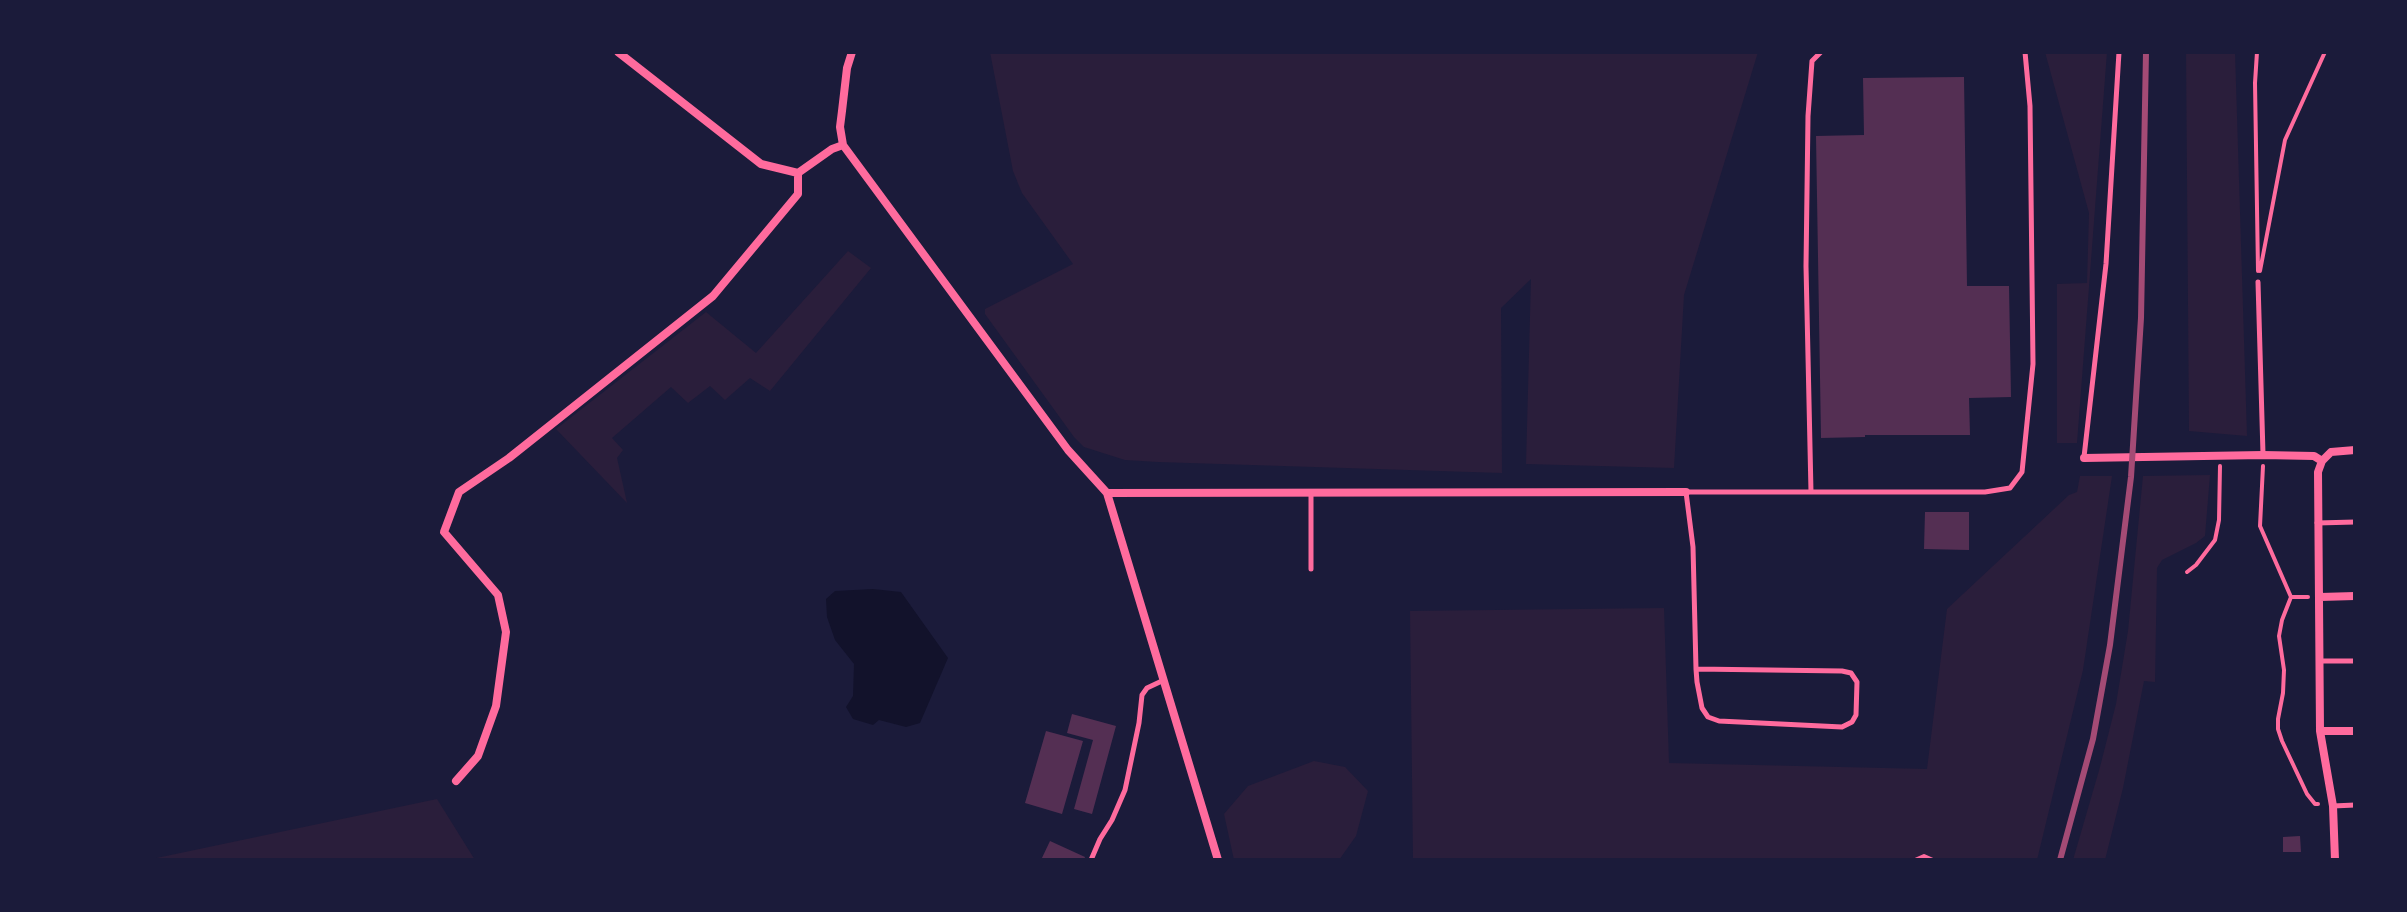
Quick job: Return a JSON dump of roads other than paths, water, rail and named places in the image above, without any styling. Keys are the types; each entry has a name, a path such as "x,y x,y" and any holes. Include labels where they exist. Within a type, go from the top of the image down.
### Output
{"street":[{"path":"618,52 761,164 798,173 832,149 843,145"},
{"path":"852,52 847,68 840,127 843,145 1068,450 1107,493 1218,860"},
{"path":"456,781 478,756 496,706 506,632 498,595 444,532 459,492 509,458 713,296 798,194 798,173"},
{"path":"2335,860 2333,806 2320,731 2318,472 2323,459 2331,452 2355,450"},
{"path":"2084,458 2263,455 2323,459"},
{"path":"1107,493 1686,492"},
{"path":"2320,597 2355,596"},
{"path":"2320,731 2355,731"}],"lane":[{"path":"1811,492 1806,266 1808,116 1812,61 1821,52"},
{"path":"1696,669 1851,673 1857,682 1856,715 1852,722 1842,727 1719,721 1708,717 1702,708 1696,669 1693,547 1686,492 1985,492 2010,488 2022,472 2033,364 2030,106 2025,52"},
{"path":"2084,458 2106,264 2119,52"},
{"path":"2258,282 2263,455"},
{"path":"1311,491 1311,569"},
{"path":"2317,523 2355,522"},
{"path":"2319,661 2355,661"},
{"path":"1091,860 1125,790 1142,695 1147,688 1164,680"},
{"path":"2333,806 2355,805"}],"railway":[{"path":"2060,860 2093,739 2110,645 2131,477 2141,318 2146,52"}]}
